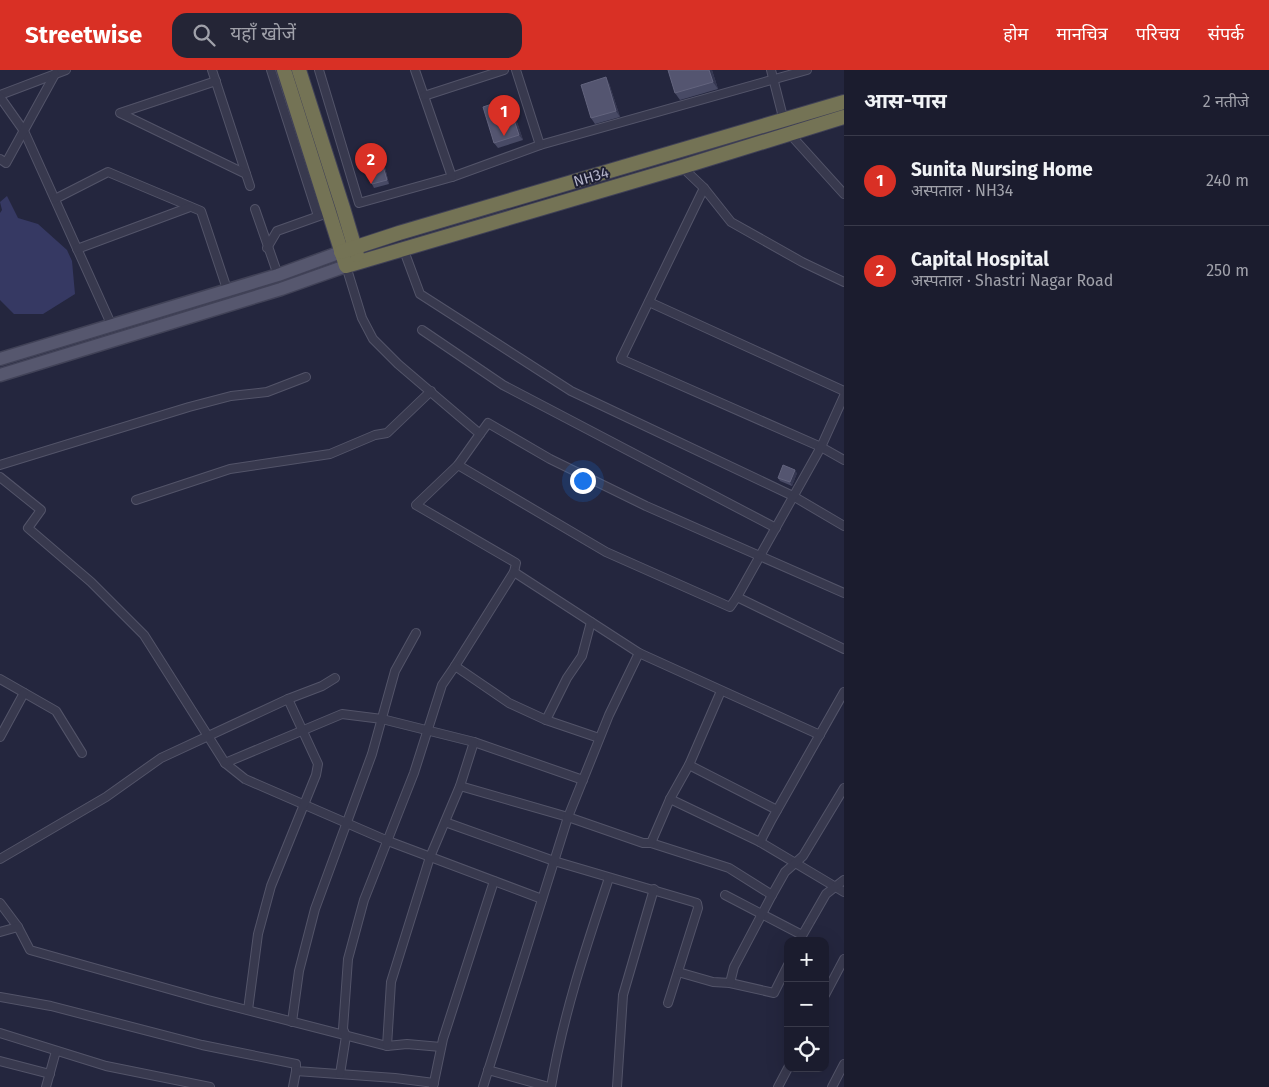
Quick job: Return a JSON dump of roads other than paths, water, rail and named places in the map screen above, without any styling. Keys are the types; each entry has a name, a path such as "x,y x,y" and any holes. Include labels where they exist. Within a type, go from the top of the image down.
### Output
{"highway":[{"path":"284,70 323,214 348,250"},
{"path":"299,70 344,208 348,250 352,264"},
{"name":"NH34","path":"348,250 478,209 844,102"},
{"name":"NH34","path":"352,264 682,167 844,117"},
{"path":"612,170 617,186"},
{"path":"546,189 552,205"},
{"path":"323,214 344,208"},
{"path":"478,209 482,225"}],"main road":[{"path":"0,359 278,275 348,250"},
{"path":"0,375 281,290 352,264"}],"street":[{"path":"66,70 0,96 24,131 112,326"},
{"path":"212,70 250,186"},
{"path":"267,248 277,231 323,214 271,70"},
{"path":"320,70 360,202"},
{"path":"415,70 452,177"},
{"path":"424,96 504,70"},
{"path":"516,70 540,145"},
{"path":"771,70 788,134 844,194"},
{"path":"344,208 452,177 540,145 806,70"},
{"path":"0,159 6,163 55,74"},
{"path":"216,81 120,113 246,174"},
{"path":"682,167 704,188 731,222 802,262 844,282"},
{"path":"55,199 108,172 201,211 227,289"},
{"path":"704,188 621,360 821,447 844,460"},
{"path":"77,249 190,207"},
{"path":"255,209 267,248 278,275"},
{"path":"403,248 420,294 571,391 794,496 844,526"},
{"path":"352,264 362,318 373,339 398,364 480,434"},
{"path":"649,302 844,391"},
{"path":"422,330 503,384 776,528"},
{"path":"0,465 231,396 267,392 306,377"},
{"path":"136,500 230,469 330,454 376,435 387,433 430,391"},
{"path":"458,465 606,552 730,607 821,447 844,396"},
{"path":"340,1074 346,1036 343,1029 348,959 364,900 414,773 426,729 442,686 514,572 516,564 416,505 458,465 488,423 550,459 601,485 844,592"},
{"path":"0,478 41,510 28,528 92,582 144,635 225,763 245,780 388,841 542,899"},
{"path":"514,572 639,653 820,735"},
{"path":"737,597 844,649"},
{"path":"546,720 567,678 582,656 591,622"},
{"path":"292,1022 299,971 315,909 372,754 395,671 416,633"},
{"path":"483,1087 568,817 599,738 639,653"},
{"path":"454,666 509,703 546,720 599,738"},
{"path":"0,858 106,797 161,758 288,699 322,686 335,678"},
{"path":"0,679 56,711 82,753"},
{"path":"651,843 670,800 689,765 721,691"},
{"path":"760,842 844,692"},
{"path":"0,736 24,693"},
{"path":"248,1010 258,934 271,886 316,775 318,764 288,699"},
{"path":"225,763 342,714 382,719 474,742 583,780"},
{"path":"386,1046 390,982 430,857 460,786 474,742"},
{"path":"689,765 777,810"},
{"path":"460,786 568,817 643,843 651,843 729,868 772,895"},
{"path":"730,983 734,967 785,872 803,856 844,788"},
{"path":"670,800 760,842 844,892"},
{"path":"445,822 554,861 697,903 698,908 668,1004"},
{"path":"488,1070 550,1087 558,1044 579,967 609,878"},
{"path":"801,937 826,894 844,880"},
{"path":"296,1071 433,1085 441,1047 494,881"},
{"path":"617,1087 623,995 654,890"},
{"path":"725,895 762,913 798,937"},
{"path":"0,903 18,927 30,950 386,1046 407,1044 441,1047"},
{"path":"0,932 18,927"},
{"path":"829,987 844,959"},
{"path":"678,972 712,982 730,983 774,993 784,973"},
{"path":"0,997 51,1006 202,1045 296,1064 293,1087"},
{"path":"0,1033 106,1066 210,1087"},
{"path":"46,1087 56,1050"},
{"path":"0,1061 50,1074"},
{"path":"832,1087 844,1064"},
{"path":"786,1072 779,1085 789,1087"}],"water":[{"path":"7,196 18,218 38,224 67,250 72,261 75,294 43,314 14,314 0,300 0,213 2,210 0,202"}],"place":[{"name":"Sunita Nursing Home","path":"504,136"},
{"name":"Capital Hospital","path":"371,184"}]}
